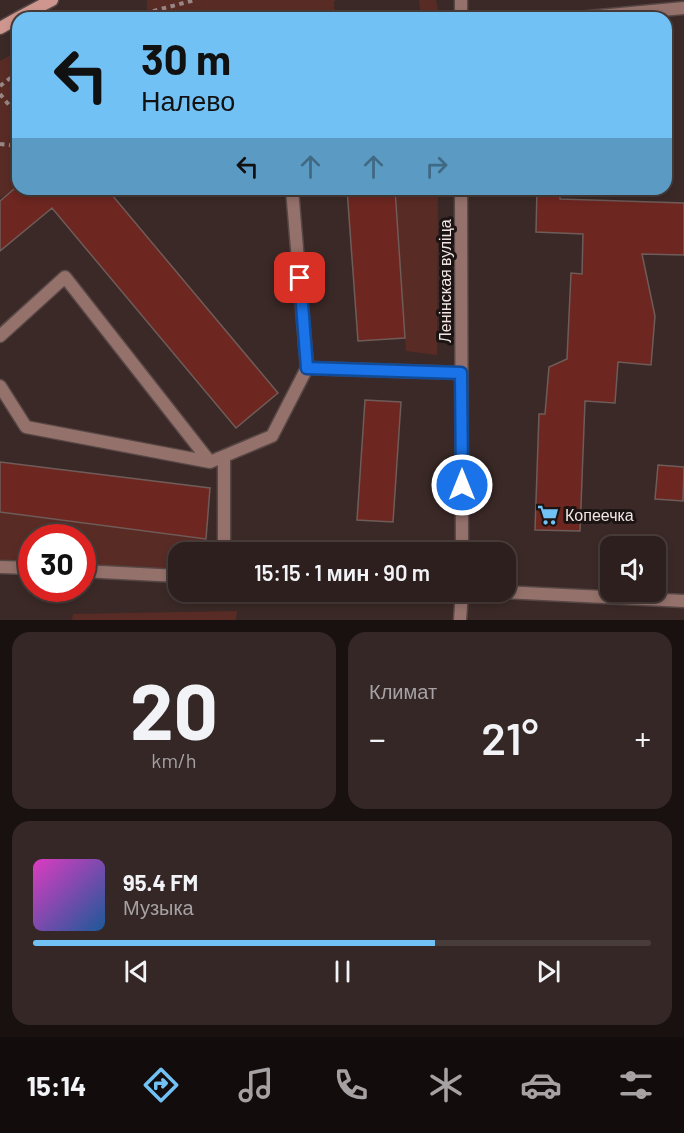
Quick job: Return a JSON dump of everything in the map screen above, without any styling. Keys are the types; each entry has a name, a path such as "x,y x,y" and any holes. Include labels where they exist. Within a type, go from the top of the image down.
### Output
{"main road":[{"path":"29,12 52,0"}],"street":[{"path":"642,12 684,8"},
{"path":"0,386 26,427 210,462 272,436 307,368 293,195"},
{"name":"Ленінская вуліца","path":"461,195 462,542"},
{"path":"0,336 65,277 210,462"},
{"path":"307,368 461,373"},
{"path":"224,456 224,542"},
{"path":"0,567 18,568"},
{"path":"96,572 168,575"},
{"path":"516,593 684,601"},
{"path":"460,620 461,602"}],"path":[{"path":"150,12 195,0"},
{"path":"0,86 12,77"},
{"path":"0,94 12,109"}],"shaded area":[{"path":"147,0 336,0 335,12 147,12"},
{"path":"419,0 436,0 439,12 420,12"},
{"path":"12,54 12,190 0,198 0,61"},
{"path":"395,195 438,195 437,355 406,351"},
{"path":"0,512 92,524 18,524 18,568 0,567"},
{"path":"96,525 206,539 206,542 168,542 168,575 96,572"},
{"path":"237,611 236,620 72,620 73,614"}],"building":[{"path":"12,191 12,195 112,195 278,393 236,428 52,208 0,251 0,201"},
{"path":"347,195 395,195 405,338 358,341"},
{"path":"537,195 560,195 560,199 684,203 684,255 642,254 655,316 651,365 618,362 615,403 585,401 580,531 535,530 539,414 545,414 549,367 567,359 571,273 582,274 583,234 536,232"},
{"path":"365,400 401,402 393,522 357,520"},
{"path":"0,462 210,488 206,539 0,512"},
{"path":"658,465 684,467 683,501 655,499"}],"place":[{"name":"Копеечка","path":"548,515"}],"route":[{"path":"300,278 307,368 461,373 462,485"}]}
